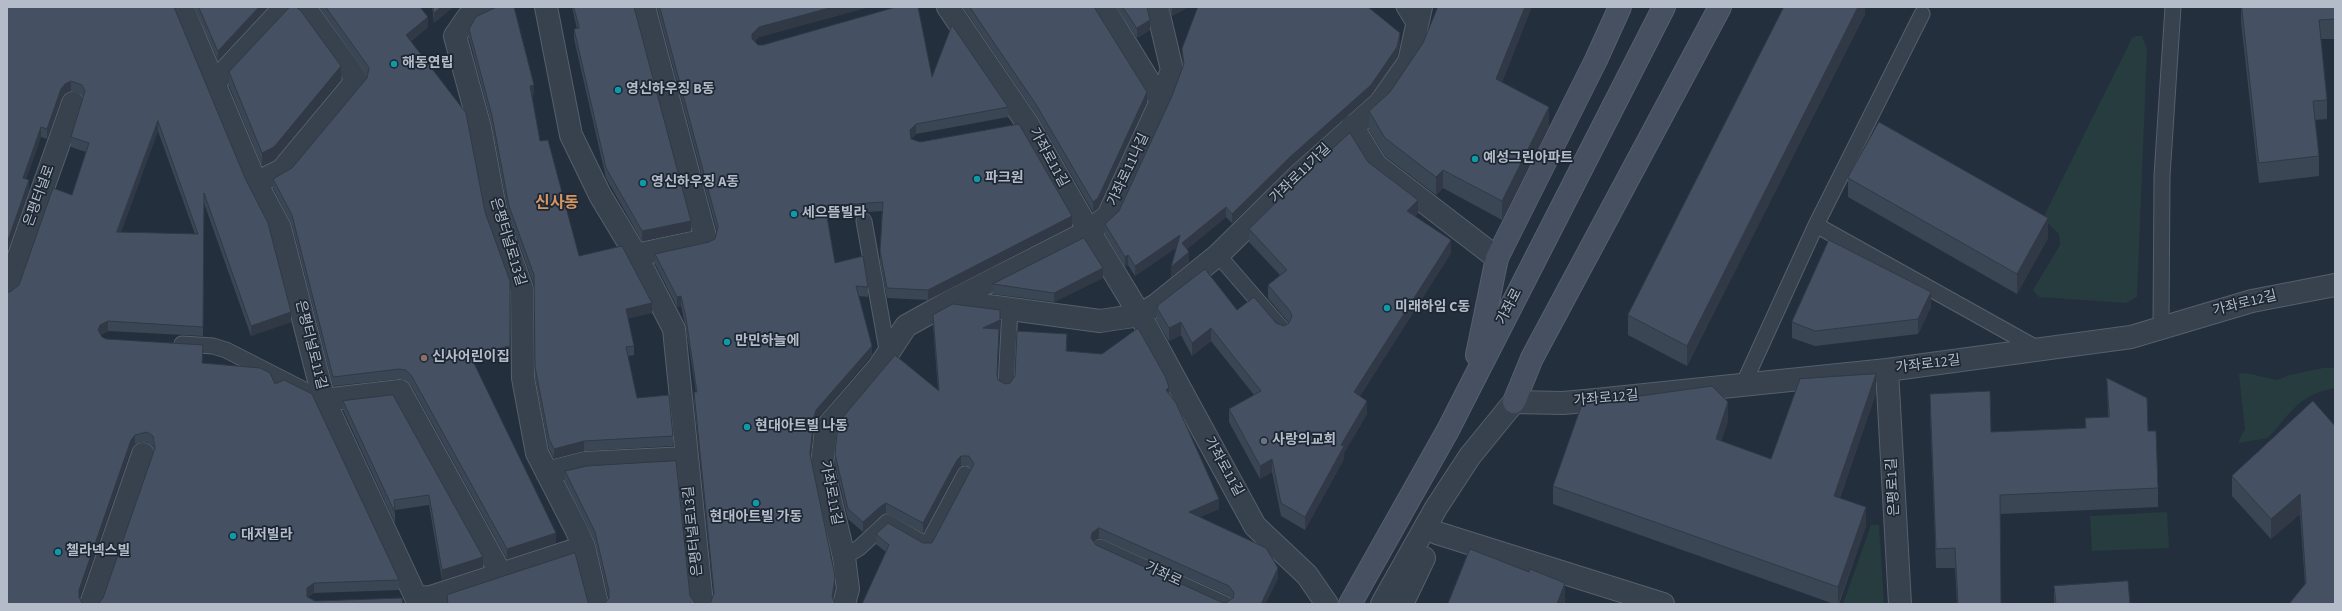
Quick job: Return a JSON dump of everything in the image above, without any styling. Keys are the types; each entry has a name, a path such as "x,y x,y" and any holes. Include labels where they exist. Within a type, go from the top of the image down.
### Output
{"main road":[{"path":"1472,382 1497,258 1596,60 1620,7"},
{"name":"가좌로","path":"1350,604 1472,382 1664,7"},
{"path":"1514,402 1532,358 1720,7"}],"street":[{"name":"은평터널로11길","path":"182,7 256,183 280,228 324,400 412,600"},
{"path":"214,82 285,7"},
{"name":"은평터널로13길","path":"491,7 468,17 455,36 480,128 497,219 522,288 523,378 537,453 584,547"},
{"name":"은평터널로13길","path":"546,7 571,135 600,195 636,256 674,329 702,604"},
{"path":"636,256 706,240 644,7"},
{"name":"가좌로11길","path":"948,7 1140,314 1255,526 1307,575 1327,604"},
{"path":"1103,7 1161,102"},
{"name":"가좌로11나길","path":"951,301 1089,231 1108,216 1161,102 1172,70 1157,7"},
{"name":"가좌로11가길","path":"1140,314 1156,306 1218,255 1298,176 1352,126 1380,103 1409,62 1421,7"},
{"path":"256,183 282,170 357,80 310,10"},
{"name":"은평터널로","path":"7,290 73,103"},
{"path":"1352,126 1376,165 1497,258"},
{"name":"가좌로12길","path":"1514,402 1563,403 1887,370 2040,350 2131,337 2252,301 2335,285"},
{"path":"951,301 1100,321 1140,314"},
{"name":"가좌로11길","path":"844,557 822,464 826,428 888,355 906,326 951,301"},
{"name":"은평로1길","path":"1887,370 1900,604"},
{"path":"324,400 400,392 501,574"},
{"path":"1402,604 1437,533 1504,428 1514,402"},
{"path":"1382,604 1436,508 1470,456 1514,402"},
{"path":"91,604 143,454"},
{"path":"547,473 585,463 687,458"},
{"path":"1437,533 1663,604"},
{"path":"412,600 431,597 584,547 597,604"},
{"path":"844,557 848,588 844,604"}],"lane":[{"path":"1404,7 1417,28"},
{"path":"2161,328 2162,168 2174,7"},
{"path":"1743,385 1816,225 1922,14"},
{"path":"864,221 888,355"},
{"path":"1816,225 2040,350"},
{"path":"1218,255 1283,330"},
{"path":"1006,385 1010,309"},
{"path":"168,344 213,346 226,350 324,400"},
{"path":"844,557 859,548 887,522 927,545 965,474"},
{"name":"가좌로","path":"1100,547 1225,604"}],"green space":[{"path":"2142,36 2147,49 2137,297 2126,303 2039,297 2033,290 2060,245 2059,234 2046,221 2044,216 2132,38"},
{"path":"2323,368 2335,368 2335,388 2322,391 2304,400 2290,413 2268,438 2238,443 2245,429 2239,374 2246,373 2277,380 2290,375"},
{"path":"2167,512 2169,548 2092,551 2090,516"},
{"path":"1871,525 1879,525 1884,604 1843,604"}],"building":[{"path":"7,7 174,7 245,178 268,223 291,312 251,326 204,193 203,327 108,321 100,325 98,330 102,337 106,339 203,345 202,363 260,368 270,373 275,384 284,380 312,394 399,580 314,583 307,588 307,597 315,601 402,598 403,604 98,604 103,598 155,448 153,436 147,432 135,435 131,440 79,590 79,597 84,604 7,604 7,292 10,292 19,285 53,188 72,195 89,143 71,137 85,91 82,85 71,81 65,84 61,89 47,129 41,127 23,178 29,180 7,243","holes":["158,121 198,234 117,232"]},
{"path":"199,7 259,7 218,51"},
{"path":"290,7 296,7 301,11 341,66 274,147 262,153 229,72"},
{"path":"326,7 420,7 428,17 406,35 466,113 485,212 510,281 510,346 470,355 556,533 507,549 411,375 406,370 399,369 333,377 292,215 273,179 292,168 367,78 369,68"},
{"path":"433,7 441,7 434,13"},
{"path":"497,7 514,7 534,85 530,86 540,141 548,140 579,256 622,246 652,303 626,309 634,346 626,347 637,398 669,395 673,436 584,441 554,449 549,439 535,367 534,275 509,206 492,116 469,29 476,17"},
{"path":"574,7 634,7 691,221 642,231 606,168 574,29 579,28"},
{"path":"660,7 833,7 759,27 752,34 752,39 758,45 763,45 896,7 918,7 932,77 952,25 1008,107 916,124 910,130 911,139 920,142 1019,124 1072,216 928,290 887,288 880,251 883,202 825,206 835,263 863,256 868,287 856,286 872,346 816,410 814,417 810,454 834,571 835,578 832,597 837,604 710,604 714,593 694,392 697,392 686,318 681,296 677,297 655,254 709,242 715,239 718,227"},
{"path":"970,7 1094,7 1147,92 1098,198 1093,202 1037,106"},
{"path":"1123,7 1147,7 1150,20 1137,28"},
{"path":"1198,7 1368,7 1400,33 1397,47 1371,85 1290,157 1232,214 1226,207 1182,243 1189,252 1171,267 1180,235 1135,266 1128,255 1125,257 1105,224 1119,211 1172,96 1184,64 1182,49"},
{"path":"1438,7 1525,7 1496,79 1549,107 1502,201 1443,170 1436,177 1385,138 1369,111 1390,92 1423,43"},
{"path":"1784,7 1858,7 1687,346 1628,315"},
{"path":"2242,7 2335,7 2335,19 2319,20 2327,100 2313,101 2319,156 2259,163"},
{"path":"1879,122 2048,218 2017,274 1848,178"},
{"path":"1350,133 1368,162 1418,200 1407,211 1451,240 1354,392 1367,401 1341,445 1344,446 1305,517 1281,503 1272,459 1260,466 1229,409 1261,391 1211,328 1192,343 1181,322 1169,328 1157,308 1158,305 1205,269 1237,310 1254,297 1276,323 1284,326 1289,323 1292,316 1290,311 1268,285 1287,270 1249,229 1307,172"},
{"path":"1084,238 1103,268 1054,293 993,284"},
{"path":"1829,240 1931,292 1918,319 1815,331 1792,322"},
{"path":"953,304 1000,310 1000,320 983,328 999,329 997,375 998,380 1005,384 1010,383 1015,376 1017,331 1067,334 1066,351 1102,354 1138,328 1165,376 1169,387 1166,390 1176,403 1219,499 1189,512 1266,548 1278,568 1261,604 862,604 889,545 876,534 888,523 923,543 932,543 974,464 969,456 961,456 957,460 923,523 886,503 863,522 848,509 835,454 838,423 895,355 939,391 933,315","holes":["1099,528 1229,586 1234,593 1233,598 1226,603 1221,602 1096,545 1091,538 1092,533"]},
{"path":"1876,374 1834,496 1866,507 1838,587 1553,486 1582,404 1712,386 1728,402 1716,439 1771,459 1800,379"},
{"path":"2107,378 2147,398 2148,431 2156,431 2158,488 2000,495 2001,604 1958,604 1955,548 1936,549 1930,394 1990,391 1991,432 2086,428 2085,418 2109,417"},
{"path":"393,395 483,557 442,570 429,495 394,500 395,513 343,401"},
{"path":"2313,401 2335,426 2335,604 2289,604 2306,583 2300,494 2271,519 2232,476"},
{"path":"676,461 690,596 696,604 604,604 609,598 609,591 595,532 565,471 587,466"},
{"path":"1470,549 1529,572 1530,569 1565,583 1557,604 1448,604"},
{"path":"575,553 588,602 590,604 448,604 447,595"},
{"path":"2128,581 2130,604 2056,604 2054,586"}],"place":[{"name":"해동연립","path":"394,64"},
{"name":"영신하우징 B동","path":"618,90"},
{"name":"예성그린아파트","path":"1475,159"},
{"name":"파크원","path":"977,179"},
{"name":"영신하우징 A동","path":"643,183"},
{"name":"세으뜸빌라","path":"794,214"},
{"name":"미래하임 C동","path":"1387,308"},
{"name":"만민하늘에","path":"727,342"},
{"name":"신사어린이집","path":"424,358"},
{"name":"현대아트빌 나동","path":"747,427"},
{"name":"사랑의교회","path":"1264,441"},
{"name":"현대아트빌 가동","path":"756,503"},
{"name":"대저빌라","path":"233,536"},
{"name":"첼라넥스빌","path":"58,552"}],"district":[{"name":"신사동","path":"557,204"}]}
